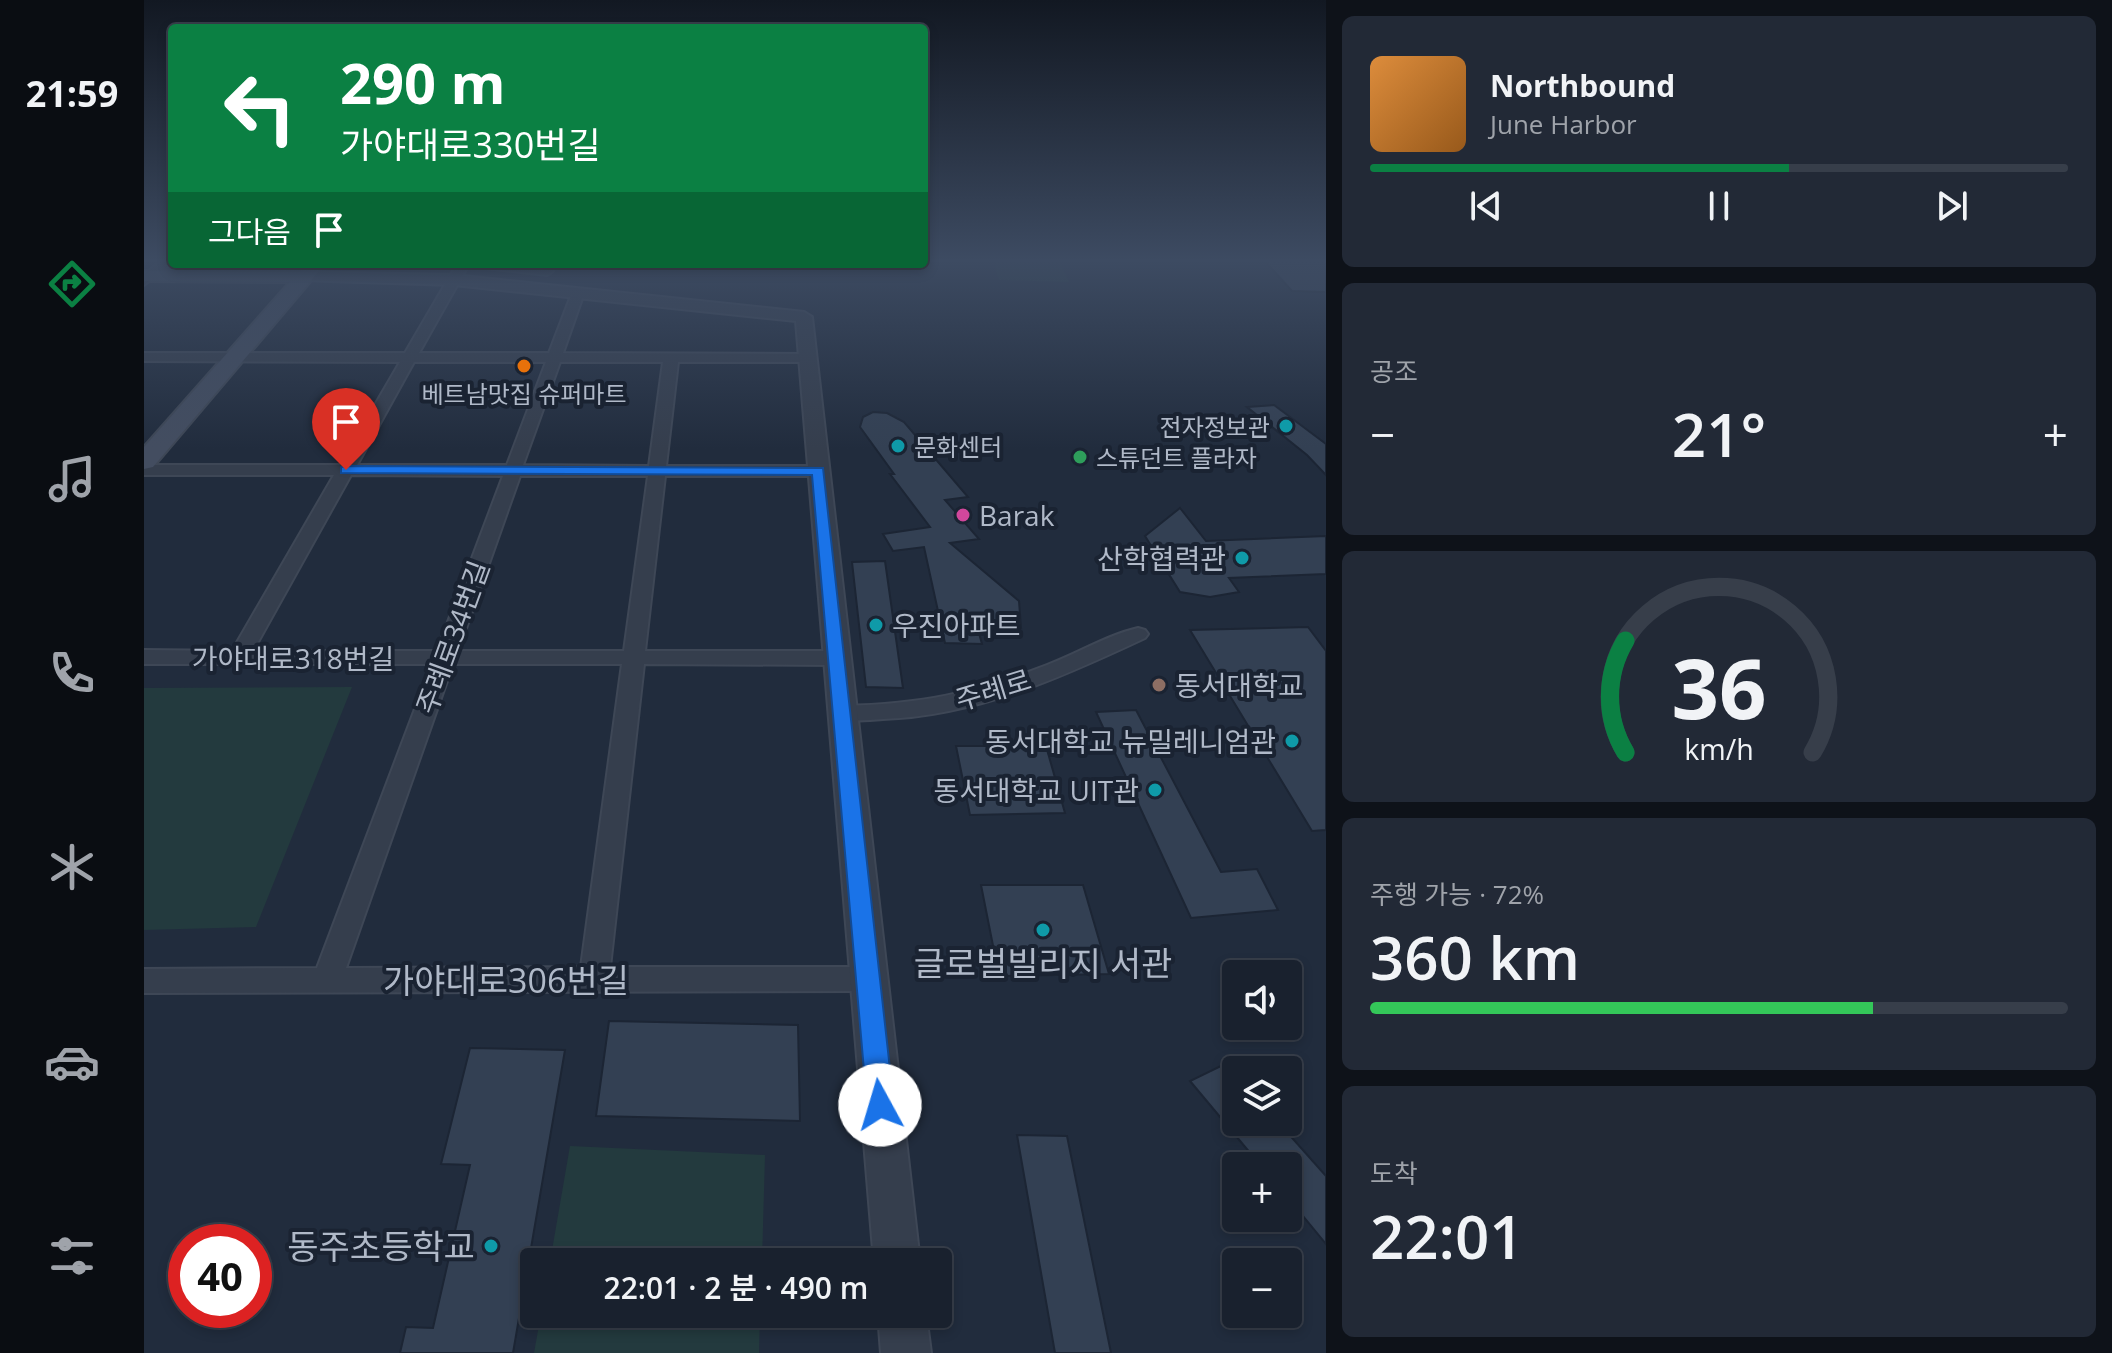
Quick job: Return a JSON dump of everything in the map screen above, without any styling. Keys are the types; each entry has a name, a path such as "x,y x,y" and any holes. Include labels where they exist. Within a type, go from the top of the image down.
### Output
{"main road":[{"path":"144,462 265,323"}],"street":[{"path":"239,657 429,323"},
{"name":"주례로34번길","path":"327,981 566,323"},
{"path":"805,323 896,1248"},
{"path":"144,357 808,358"},
{"path":"594,980 671,358"},
{"path":"144,470 818,471"},
{"name":"주례로","path":"842,713 900,712 962,702 1085,658 1138,634"},
{"name":"가야대로318번길","path":"144,657 836,658"},
{"name":"가야대로306번길","path":"144,981 867,979"},
{"path":"903,1328 906,1353"}],"green space":[{"path":"352,687 256,927 144,930 144,688"},
{"path":"570,1146 765,1155 762,1248 552,1248"},
{"path":"538,1328 760,1328 759,1353 534,1353"}],"building":[{"name":"전자정보관","path":"1274,405 1326,444 1326,475 1307,455 1247,407"},
{"path":"873,412 887,413 904,422 968,497 945,500 979,539 950,543 1019,601 1021,628 977,626 982,644 945,643 924,547 893,551 883,534 930,527 860,427 863,417"},
{"name":"산학협력관","path":"1180,508 1206,541 1326,536 1326,574 1229,578 1239,592 1210,597 1180,592 1145,536"},
{"name":"우진아파트","path":"885,561 903,688 866,687 852,562"},
{"name":"동서대학교 뉴밀레니엄관","path":"1308,627 1326,651 1326,830 1312,831 1190,630"},
{"name":"동서대학교 UIT관","path":"1136,710 1221,872 1257,869 1278,910 1191,918 1096,712"},
{"path":"956,746 1046,746 1065,813 970,815"},
{"name":"글로벌빌리지 서관","path":"981,885 1083,885 1109,974 999,976"},
{"path":"609,1021 798,1025 800,1121 596,1116"},
{"name":"동주초등학교","path":"470,1048 565,1050 531,1248 520,1248 520,1312 513,1353 400,1353 406,1327 433,1328 470,1165 441,1164"},
{"path":"1222,1065 1222,1119 1190,1081"},
{"path":"1017,1135 1067,1136 1111,1353 1055,1353"},
{"path":"1236,1136 1290,1136 1326,1176 1326,1244 1302,1215 1302,1152 1249,1152"}],"place":[{"name":"베트남맛집 슈퍼마트","path":"524,366"},
{"name":"전자정보관","path":"1286,426"},
{"name":"문화센터","path":"898,446"},
{"name":"스튜던트 플라자","path":"1080,457"},
{"name":"Barak","path":"963,515"},
{"name":"산학협력관","path":"1242,558"},
{"name":"우진아파트","path":"876,625"},
{"name":"동서대학교","path":"1159,685"},
{"name":"동서대학교 뉴밀레니엄관","path":"1292,741"},
{"name":"동서대학교 UIT관","path":"1155,790"},
{"name":"글로벌빌리지 서관","path":"1043,930"},
{"name":"동주초등학교","path":"491,1246"}],"route":[{"path":"346,470 818,471 880,1105"}]}
